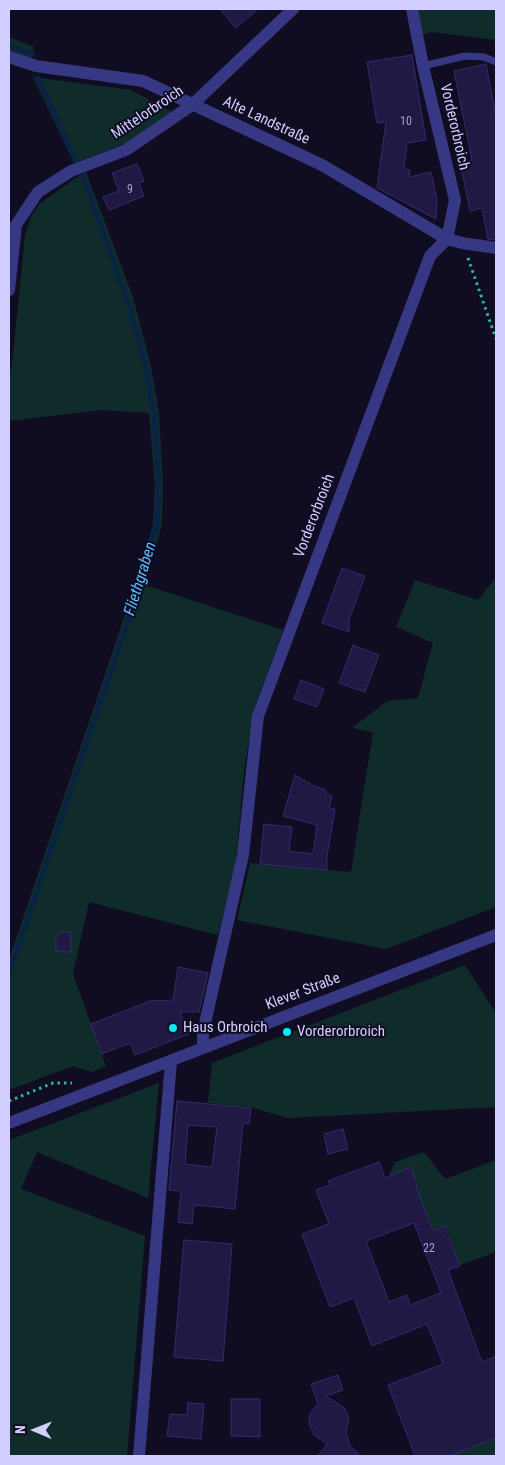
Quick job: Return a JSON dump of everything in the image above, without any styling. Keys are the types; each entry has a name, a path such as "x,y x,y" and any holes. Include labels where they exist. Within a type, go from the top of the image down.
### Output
{"street":[{"name":"Mittelorbroich","path":"9,290 16,225 38,192 71,171 126,150 192,105 293,9"},
{"name":"Vorderorbroich","path":"203,1048 203,1032 243,855 258,716 430,256 447,239 455,200 423,66 412,9"},
{"name":"Alte Landstraße","path":"9,57 36,66 143,81 322,166 447,239 496,248"},
{"name":"Klever Straße","path":"9,1123 496,936"},
{"path":"139,1456 170,1061"}],"lane":[{"path":"423,66 465,56 484,57 496,62"}],"path":[{"path":"462,243 496,339"}],"green space":[{"path":"416,9 496,9 496,40 432,32 422,35"},
{"path":"9,37 34,47 31,59 9,51"},
{"path":"33,77 131,90 172,112 126,143 74,163"},
{"path":"86,172 133,297 150,362 159,413 163,483 162,524 145,585 283,630 254,709 244,771 236,861 218,935 89,902 73,974 106,1066 92,1072 73,1066 9,1090 9,960 136,582 153,525 155,485 149,413 101,410 9,421 9,378 12,365 25,235 31,217 39,204"},
{"path":"496,577 496,907 386,949 237,920 250,863 351,872 373,732 352,728 387,701 418,698 433,643 396,627 415,580 478,600"},
{"path":"465,965 496,1013 496,1107 287,1118 251,1107 208,1103 212,1063"},
{"path":"159,1083 148,1198 37,1152 21,1189 145,1236 127,1456 9,1456 9,1140"},
{"path":"424,1152 445,1179 496,1160 496,1252 460,1265 446,1226 433,1230 416,1187 418,1184 416,1180 413,1178 402,1179 399,1172 389,1176 395,1162"},
{"path":"496,1438 496,1456 450,1456"}],"building":[{"path":"220,9 258,9 236,28"},
{"path":"412,55 426,140 407,143 404,169 410,170 409,177 431,172 437,200 436,219 377,188 386,122 377,123 367,62"},
{"path":"486,64 496,117 496,240 488,239 482,208 470,211 460,162 472,160 454,71"},
{"path":"137,164 144,181 139,183 144,196 109,210 103,197 119,191 112,173"},
{"path":"342,568 365,576 349,620 349,632 322,623"},
{"path":"353,645 379,655 365,692 339,683"},
{"path":"301,680 324,689 317,707 294,699"},
{"path":"295,775 312,785 326,790 326,794 332,796 329,808 335,809 327,856 327,870 260,864 264,824 292,827 289,851 313,854 317,825 283,816"},
{"path":"61,932 71,932 71,952 56,951 56,936"},
{"path":"178,967 208,973 199,1012 180,1012 189,1034 135,1055 130,1043 102,1054 91,1024 150,1001 173,1000"},
{"path":"177,1101 251,1108 249,1124 243,1123 235,1209 194,1205 192,1224 178,1222 181,1191 169,1190","holes":["188,1125 217,1127 212,1167 185,1164"]},
{"path":"343,1129 348,1149 328,1154 324,1134"},
{"path":"379,1162 385,1178 411,1167 417,1184 416,1187 433,1231 445,1226 460,1266 448,1270 482,1362 496,1356 496,1438 449,1456 415,1456 388,1385 443,1364 427,1324 372,1346 354,1298 330,1307 302,1234 329,1224 316,1190 330,1185 328,1181","holes":["414,1223 441,1293 410,1305 407,1295 389,1302 366,1241"]},
{"path":"184,1240 232,1244 223,1361 174,1357"},
{"path":"338,1375 343,1390 326,1396 344,1408 349,1418 346,1431 350,1446 362,1456 318,1456 327,1444 314,1435 309,1423 310,1413 318,1404 311,1384"},
{"path":"231,1399 260,1399 260,1437 231,1436"},
{"path":"188,1403 204,1404 201,1439 167,1436 170,1414 187,1415"}],"waterway":[{"name":"Fliethgraben","path":"9,46 33,54"},
{"name":"Fliethgraben","path":"38,78 76,161"},
{"name":"Fliethgraben","path":"9,974 139,589 157,524 159,482 154,413 145,363 129,306 83,176"}],"place":[{"name":"Haus Orbroich","path":"173,1028"},
{"name":"Vorderorbroich","path":"287,1032"}]}
